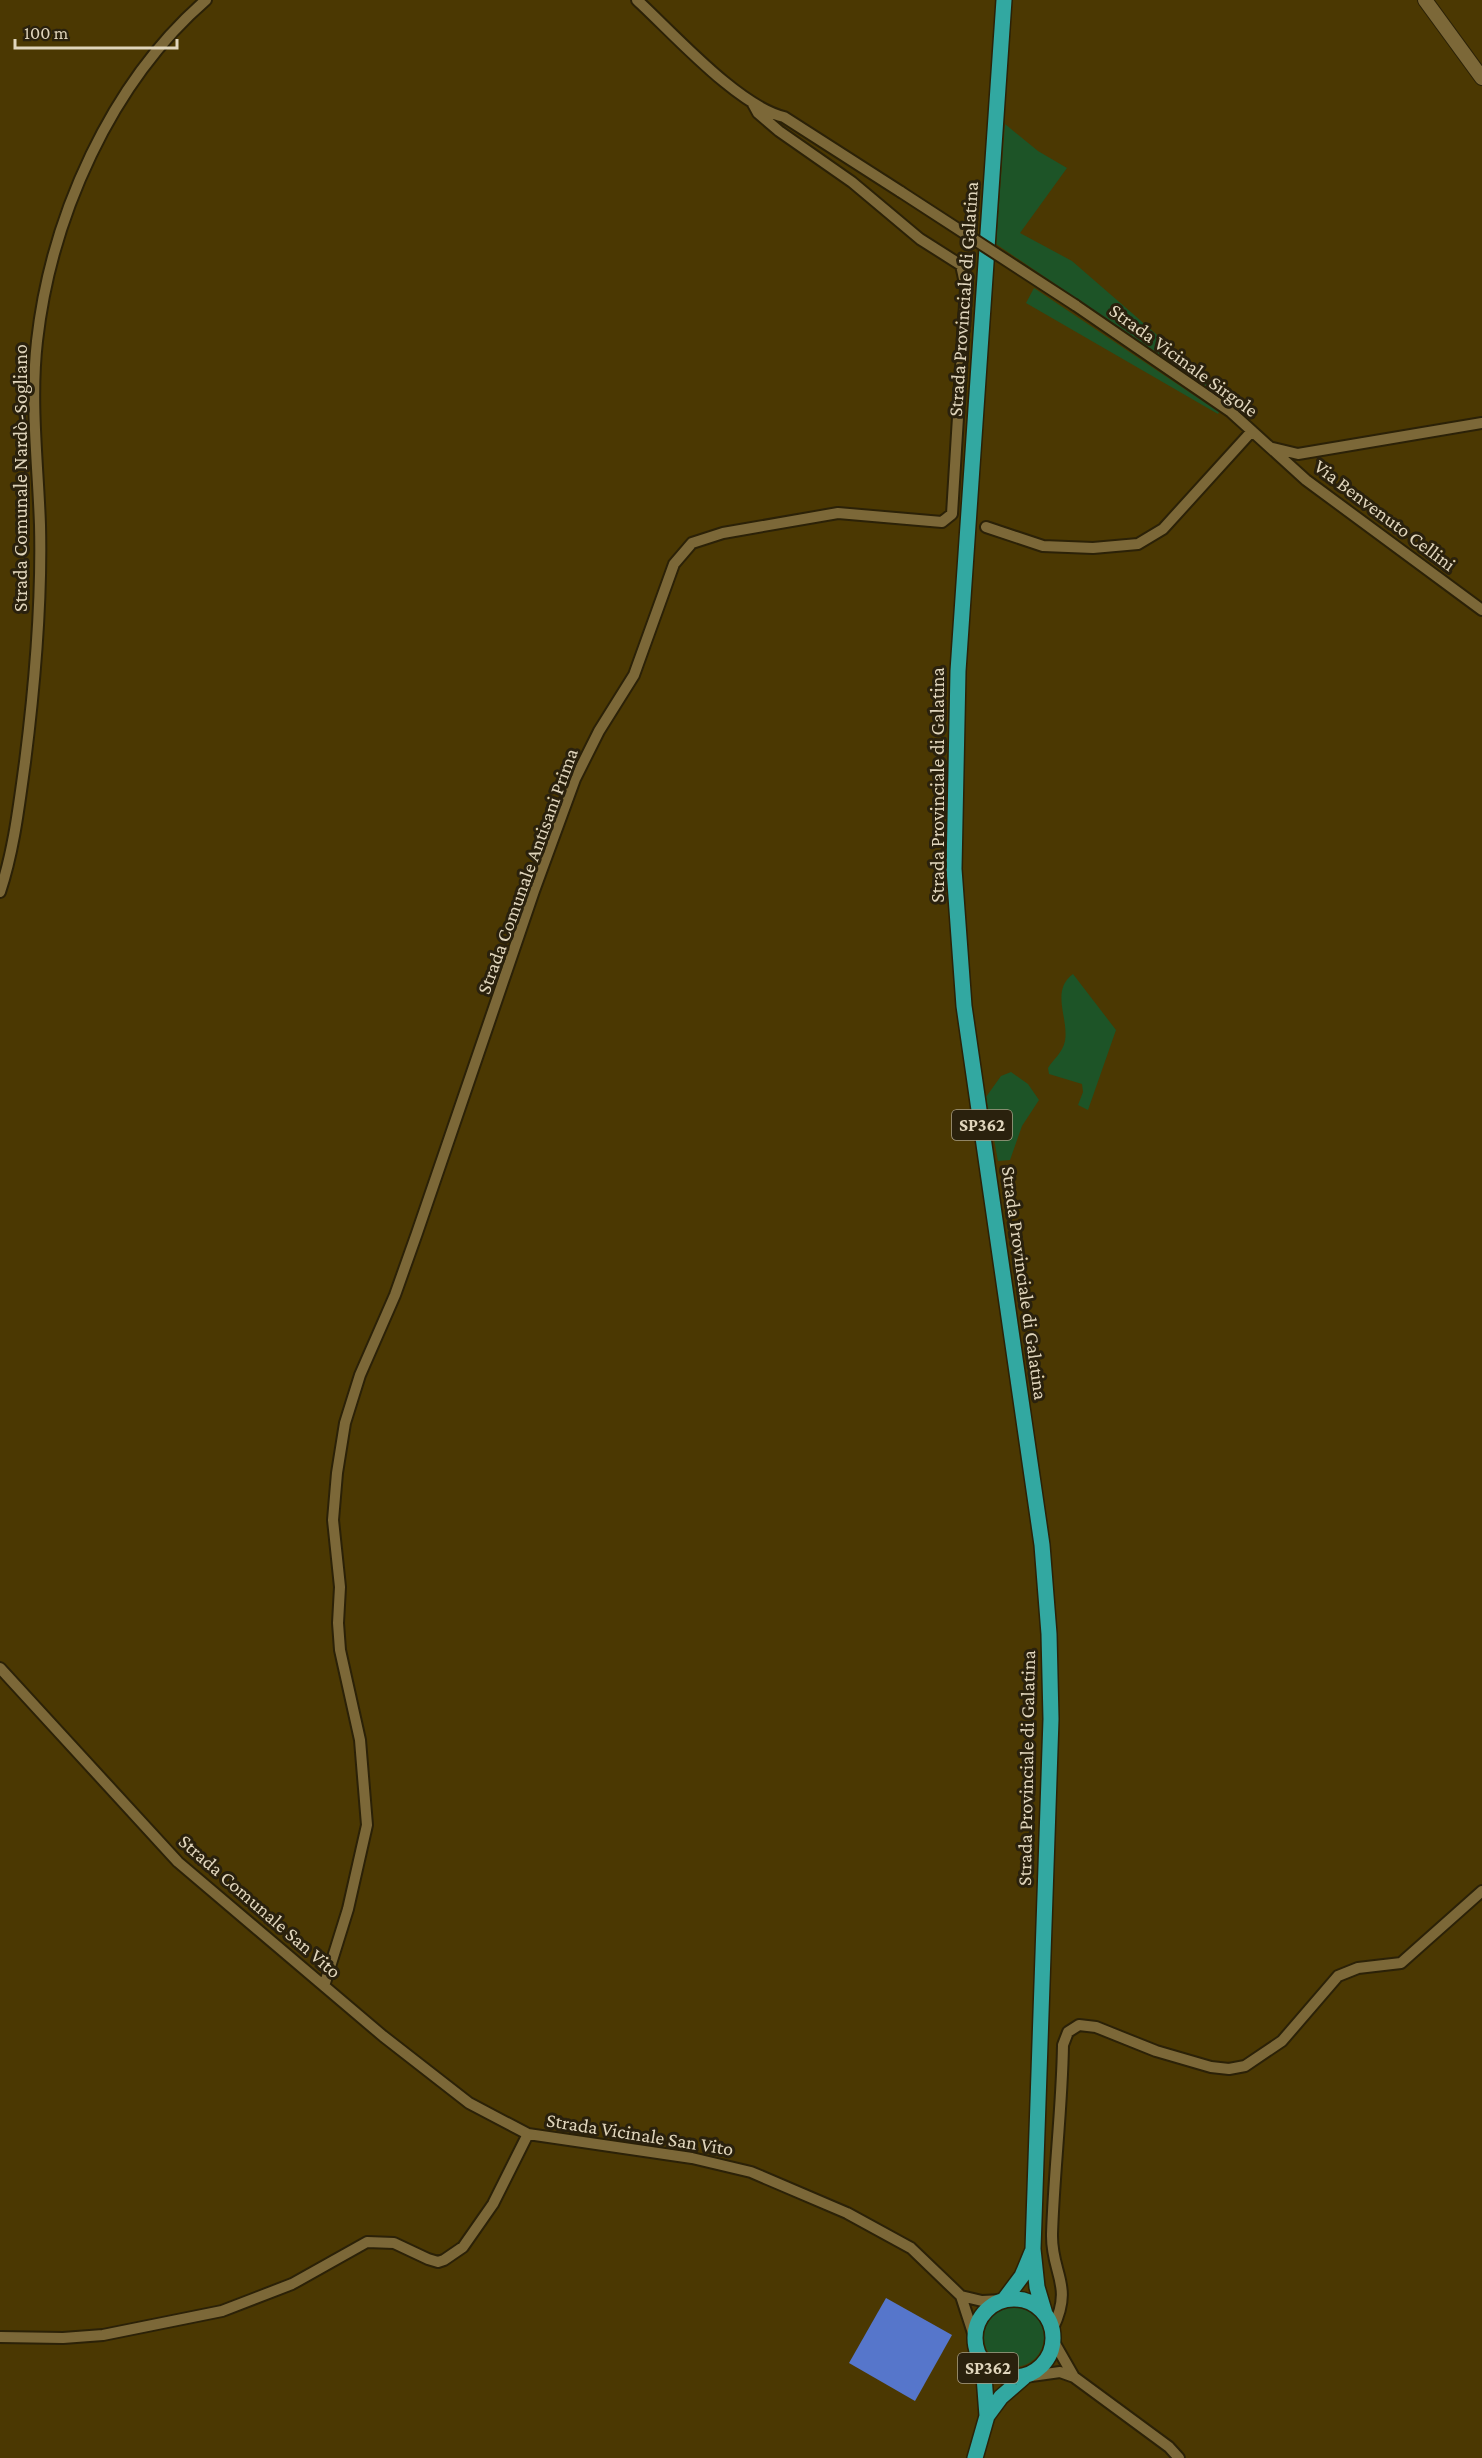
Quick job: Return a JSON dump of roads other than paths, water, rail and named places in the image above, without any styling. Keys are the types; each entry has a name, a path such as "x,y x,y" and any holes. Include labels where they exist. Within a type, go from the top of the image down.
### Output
{"main road":[{"name":"Strada Provinciale di Galatina","path":"1004,0 958,671 954,869 964,1006 1042,1545 1049,1634 1051,1719 1033,2249 1037,2287 1054,2335"},
{"name":"Strada Provinciale di Galatina","path":"1004,2300 1022,2276 1033,2249"},
{"name":"Strada Provinciale di Galatina","path":"974,2333 980,2318 990,2307 1004,2300 1019,2298 1034,2304 1045,2314"},
{"name":"SP362","path":"974,2333 975,2348 983,2363 994,2372 1024,2377"},
{"name":"SP362","path":"987,2416 1002,2397 1024,2377 1038,2369 1048,2358 1054,2335"},
{"name":"SP362","path":"975,2458 987,2416 983,2363"}],"street":[{"name":"Strada Comunale Nardò-Sogliano","path":"0,892 17,819 32,704 40,607 35,383 42,305 69,205 100,137 147,63 206,0"},
{"path":"637,0 752,102"},
{"path":"1425,0 1482,78"},
{"name":"Strada Vicinale Sirgole","path":"752,102 765,111 784,117 1075,305 1231,412 1270,447"},
{"name":"Strada Comunale Antisani Prima","path":"324,1986 348,1909 367,1825 360,1740 340,1650 338,1623 340,1587 333,1520 337,1473 345,1423 360,1375 395,1295 534,891 575,779 599,731 634,675 674,564 693,543 723,532 838,513 942,522 952,514 966,288 964,270 957,261 920,239 852,182 769,123 752,102"},
{"path":"1270,447 1280,452 1298,454 1482,423"},
{"path":"986,527 1042,546 1093,548 1138,544 1163,529 1252,431"},
{"name":"Via Benvenuto Cellini","path":"1270,447 1306,480 1482,610"},
{"name":"Strada Comunale San Vito","path":"0,1668 178,1862 324,1986 469,2103 528,2134"},
{"path":"1074,2378 1054,2335 1064,2293 1052,2238 1063,2045 1068,2032 1079,2025 1096,2027 1201,2064 1229,2069 1245,2066 1282,2041 1338,1976 1358,1968 1401,1963 1482,1891"},
{"path":"0,2337 63,2338 103,2335 222,2311 292,2284 367,2242 394,2243 428,2259 438,2262 444,2260 463,2247 493,2204 528,2134"},
{"name":"Strada Vicinale San Vito","path":"528,2134 692,2158 751,2172 847,2213 911,2248 961,2296"},
{"path":"961,2296 982,2301 1004,2300"},
{"path":"961,2296 974,2333"},
{"path":"1024,2377 1060,2372 1074,2378 1169,2447 1179,2458"}],"water":[{"path":"886,2298 952,2335 915,2401 849,2363"}]}
